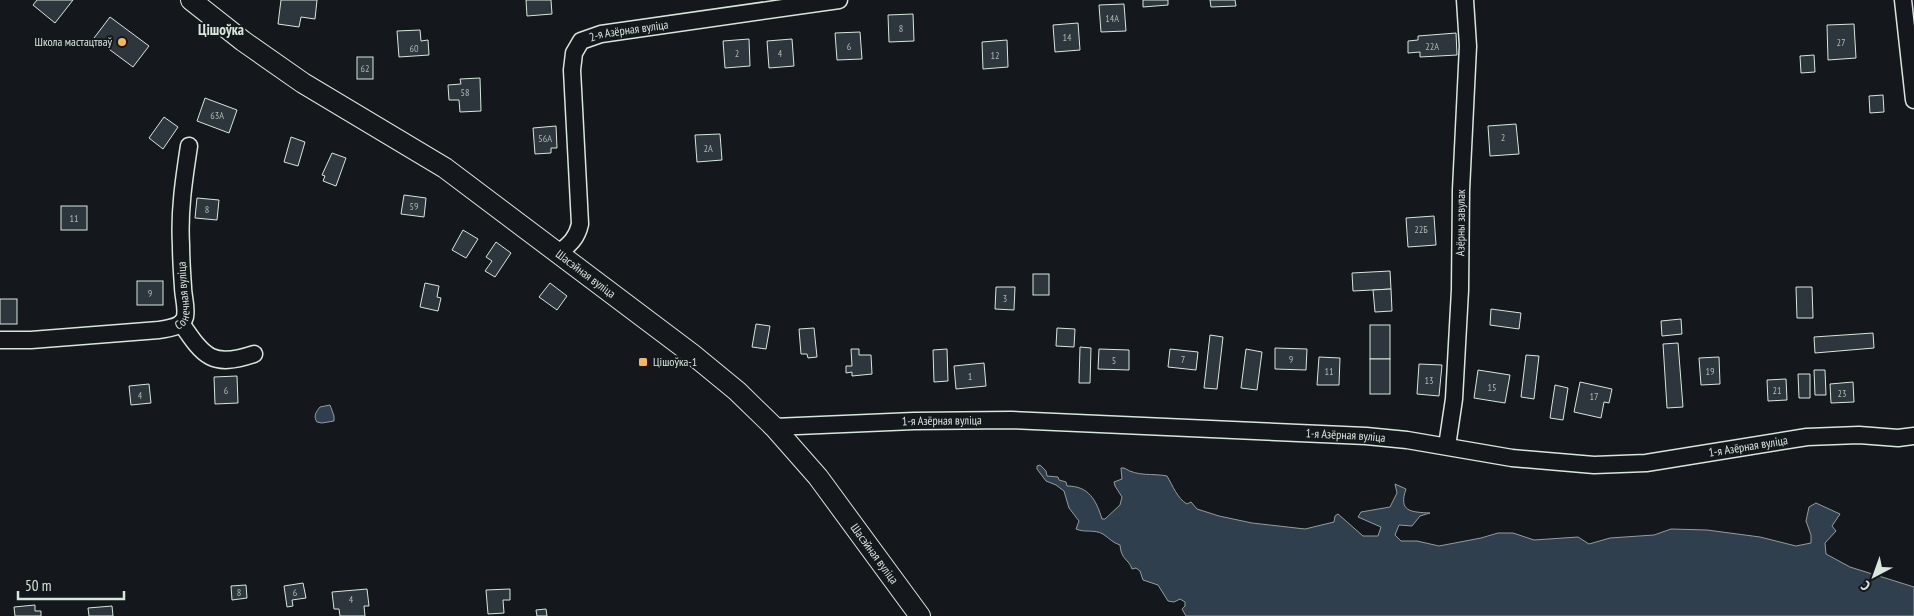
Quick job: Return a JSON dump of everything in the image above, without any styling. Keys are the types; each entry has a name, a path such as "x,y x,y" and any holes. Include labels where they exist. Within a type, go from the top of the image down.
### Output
{"main road":[{"name":"Шасэйная вуліца","path":"191,0 243,41 303,83 445,168 692,354 736,391 774,427 818,477 920,616"}],"street":[{"name":"2-я Азёрная вуліца","path":"559,253 571,244 578,234 580,224 572,70 574,53 581,41 601,34 839,0"},
{"name":"Азёрны завулак","path":"1447,446 1454,398 1460,290 1461,190 1468,46 1465,0"},
{"path":"1903,0 1914,100"},
{"name":"Сонечная вуліца","path":"0,340 31,340 159,330 173,328 181,323 185,318 185,308 180,220 189,146"},
{"path":"181,323 210,357 217,360 240,359 254,354"},
{"name":"1-я Азёрная вуліца","path":"774,427 914,421 1011,420 1366,436 1447,446 1512,458 1594,466 1624,465 1807,437 1842,435 1898,438 1914,436"}],"water":[{"path":"330,405 334,421 317,422 316,412 320,407"},
{"path":"1040,465 1046,471 1047,476 1058,477 1059,480 1066,482 1067,486 1081,488 1086,491 1094,500 1102,519 1105,519 1120,505 1122,497 1114,482 1122,479 1121,468 1124,468 1140,474 1167,476 1178,495 1187,504 1191,502 1197,509 1219,516 1252,523 1305,529 1334,522 1335,516 1338,514 1363,536 1378,536 1381,527 1358,517 1361,512 1390,507 1397,493 1395,484 1406,489 1404,502 1408,509 1430,513 1420,516 1412,526 1399,525 1395,535 1401,541 1417,541 1439,546 1498,533 1513,533 1534,540 1578,537 1589,544 1610,538 1654,535 1671,529 1707,530 1760,537 1796,546 1811,543 1811,535 1806,521 1809,507 1816,503 1840,514 1832,526 1836,531 1825,543 1826,554 1850,567 1914,587 1914,616 1186,616 1182,609 1185,606 1185,602 1180,599 1174,602 1168,601 1158,585 1143,580 1140,571 1136,568 1132,569 1123,557 1120,545 1103,534 1076,529 1079,521 1069,508 1064,491 1046,481 1037,469 1037,466"}],"building":[{"path":"37,0 73,0 55,23 33,5"},
{"path":"281,0 317,0 315,19 301,17 299,27 278,24"},
{"path":"526,0 551,0 552,14 527,16"},
{"path":"1143,0 1168,0 1168,5 1143,7"},
{"path":"1210,0 1235,0 1236,6 1211,7"},
{"path":"1124,4 1126,31 1101,32 1099,5"},
{"path":"913,14 914,41 889,42 888,15"},
{"name":"Школа мастацтваў","path":"110,17 149,46 133,67 94,38"},
{"path":"1078,23 1080,50 1055,52 1053,25"},
{"path":"1854,24 1856,58 1828,60 1827,25"},
{"path":"420,30 421,41 428,40 429,55 399,57 397,31"},
{"path":"860,32 862,59 837,60 835,33"},
{"path":"1456,33 1457,55 1420,57 1420,52 1408,53 1408,41 1418,40 1418,36"},
{"path":"749,39 750,66 725,68 723,41"},
{"path":"792,39 794,66 769,68 767,41"},
{"path":"1007,40 1008,67 983,69 982,42"},
{"path":"1814,55 1815,72 1801,73 1800,56"},
{"path":"357,57 373,57 373,79 357,79"},
{"path":"480,78 481,111 460,112 459,100 449,100 448,85 461,84 460,79"},
{"path":"1883,95 1884,112 1870,113 1869,96"},
{"path":"205,98 237,110 229,133 197,121"},
{"path":"164,117 178,127 163,149 149,138"},
{"path":"1516,124 1519,154 1490,156 1488,126"},
{"path":"556,126 557,148 551,148 551,153 535,154 533,128"},
{"path":"720,134 722,160 697,162 695,135"},
{"path":"291,137 305,142 298,166 284,162"},
{"path":"332,153 346,158 336,186 323,181 325,176 322,175"},
{"path":"404,195 426,198 424,217 401,214"},
{"path":"197,198 219,200 217,220 195,218"},
{"path":"61,206 87,206 87,230 61,230"},
{"path":"1434,216 1436,245 1408,247 1406,218"},
{"path":"463,230 478,239 466,258 452,250"},
{"path":"496,242 511,253 495,277 485,271 492,261 486,257"},
{"path":"1390,271 1391,289 1353,291 1352,273"},
{"path":"1033,274 1049,274 1049,295 1033,295"},
{"path":"137,281 163,281 163,305 137,305"},
{"path":"425,283 439,286 437,297 441,298 438,311 420,307"},
{"path":"550,283 567,296 557,310 539,297"},
{"path":"996,287 1015,287 1014,310 995,309"},
{"path":"1796,287 1812,287 1813,318 1797,318"},
{"path":"1391,289 1392,311 1375,312 1373,290"},
{"path":"0,299 17,299 17,324 0,324"},
{"path":"1491,309 1521,313 1519,329 1490,325"},
{"path":"1681,319 1682,334 1662,336 1661,321"},
{"path":"756,324 770,326 766,349 752,347"},
{"path":"1370,325 1390,325 1390,359 1370,359"},
{"path":"814,328 817,357 808,358 807,354 801,354 799,329"},
{"path":"1057,328 1075,329 1074,347 1056,346"},
{"path":"1873,333 1874,348 1815,353 1814,337"},
{"path":"1210,335 1223,337 1217,389 1204,388"},
{"path":"1678,343 1683,407 1667,408 1663,344"},
{"path":"1080,347 1091,348 1090,383 1079,383"},
{"path":"1275,348 1307,349 1306,370 1275,369"},
{"path":"851,349 859,349 859,355 871,355 872,374 852,376 852,372 846,373 846,366 852,366"},
{"path":"947,349 948,381 934,382 933,350"},
{"path":"1099,349 1129,350 1129,370 1098,369"},
{"path":"1170,349 1198,352 1196,370 1168,367"},
{"path":"1246,349 1262,352 1257,390 1241,388"},
{"path":"1526,355 1539,356 1534,399 1521,397"},
{"path":"1319,357 1340,358 1339,385 1317,385"},
{"path":"1719,357 1720,384 1701,385 1699,358"},
{"path":"1370,359 1390,359 1390,394 1370,394"},
{"path":"984,363 986,386 956,389 954,366"},
{"path":"1419,364 1442,365 1439,396 1417,394"},
{"path":"1478,370 1510,375 1505,403 1474,398"},
{"path":"1814,370 1825,370 1826,395 1815,395"},
{"path":"1798,374 1810,374 1810,398 1799,398"},
{"path":"237,376 238,403 215,404 214,377"},
{"path":"1786,379 1787,400 1768,401 1767,380"},
{"path":"1580,382 1612,389 1609,403 1604,402 1601,418 1574,412"},
{"path":"1853,382 1854,402 1831,403 1830,384"},
{"path":"149,384 151,403 131,405 129,386"},
{"path":"1555,385 1568,388 1563,420 1550,418"},
{"path":"303,583 306,598 292,600 293,606 287,607 284,586"},
{"path":"246,585 247,598 232,600 231,586"},
{"path":"367,589 369,606 364,606 365,616 340,616 339,609 334,609 332,592"},
{"path":"510,589 510,600 503,600 504,613 488,614 486,590"},
{"path":"35,605 35,611 41,611 41,616 15,616 14,607"},
{"path":"112,606 113,616 89,616 88,608"},
{"path":"546,609 547,616 537,616 536,610"}],"place":[{"name":"Школа мастацтваў","path":"122,42"},
{"name":"Цішоўка-1","path":"643,362"}],"district":[{"name":"Цішоўка","path":"221,30"}]}
